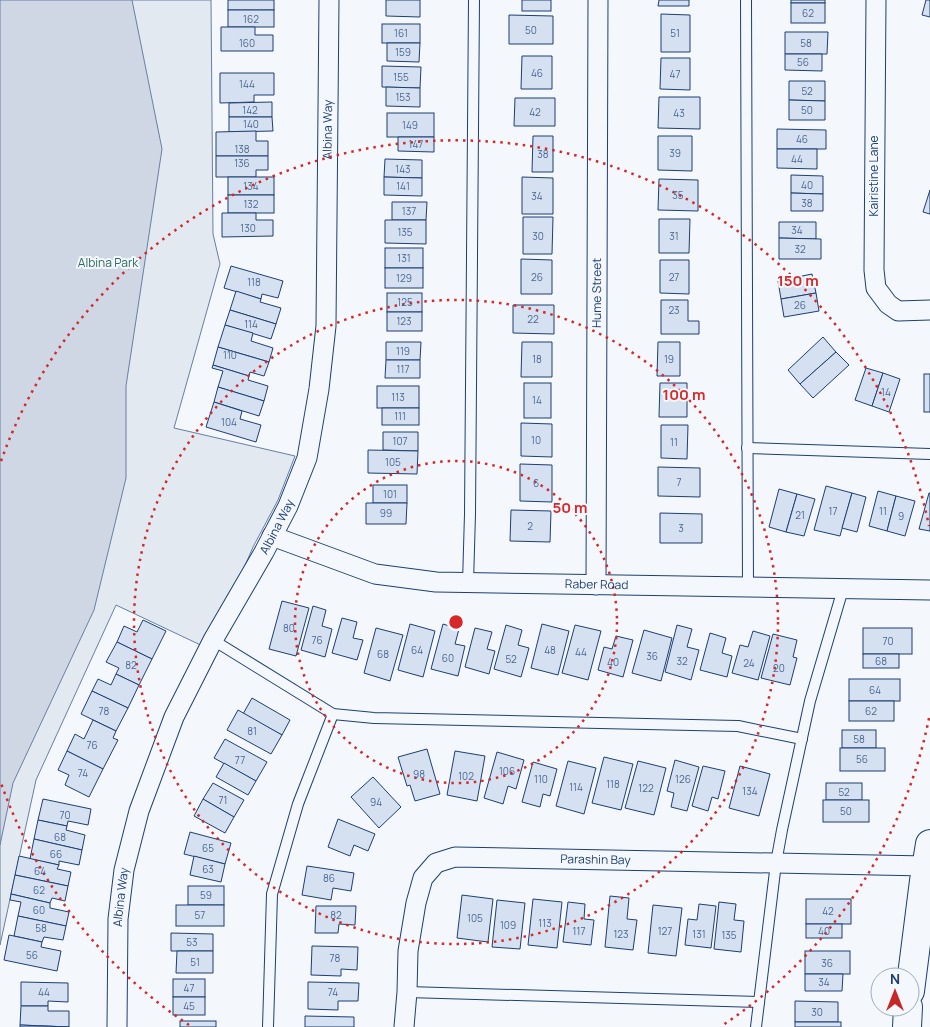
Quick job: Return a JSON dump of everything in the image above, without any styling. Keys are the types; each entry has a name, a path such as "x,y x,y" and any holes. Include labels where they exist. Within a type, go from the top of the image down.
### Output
{"street":[{"name":"Albina Way","path":"117,1027 118,919 124,870 139,811 174,717 213,640 288,506 306,458 320,380 326,326 329,0"},
{"name":"Hume Street","path":"596,585 598,0"},
{"name":"Kairistine Lane","path":"876,0 874,270 876,288 888,304 898,311 930,310"},
{"name":"Raber Road","path":"272,536 375,574 436,582 930,590"},
{"name":"Parashin Bay","path":"404,1027 408,951 416,903 423,878 436,863 455,857 776,863 928,855"},
{"path":"913,967 928,855"}],"lane":[{"path":"468,583 474,0"},
{"path":"746,0 748,587"},
{"path":"748,448 930,454"},
{"path":"756,1027 776,863 810,701 843,589"},
{"path":"213,640 333,714 374,718 738,726 802,739"},
{"path":"268,1027 272,894 298,804 333,714"},
{"path":"407,992 759,1002"}],"green space":[{"name":"Albina Park","path":"0,0 211,0 213,234 220,264 174,428 295,456 278,500 253,547 209,649 116,605 36,780 0,945"}],"shaded area":[{"name":"Albina Park","path":"0,0 132,0 162,149 126,386 126,478 94,610 13,783 0,845"}],"building":[{"path":"228,0 274,0 274,10 228,10"},
{"path":"386,0 420,0 420,17 386,16"},
{"path":"522,0 551,0 551,11 522,11"},
{"path":"659,0 689,0 689,6 658,6"},
{"path":"791,0 825,0 825,3 791,3"},
{"path":"926,0 930,0 930,17 922,15"},
{"path":"791,3 825,3 825,23 791,23"},
{"path":"228,10 274,10 274,27 228,27"},
{"path":"661,14 690,15 690,52 661,52"},
{"path":"509,15 553,16 553,44 509,44"},
{"path":"382,24 420,24 420,43 382,43"},
{"path":"221,27 255,27 255,35 273,35 273,51 221,51"},
{"path":"785,32 828,32 827,54 785,54"},
{"path":"387,43 420,43 419,62 387,61"},
{"path":"785,54 822,54 822,71 785,70"},
{"path":"522,56 552,56 552,89 521,89"},
{"path":"661,58 690,58 690,90 660,89"},
{"path":"382,66 421,67 420,88 382,87"},
{"path":"220,73 274,73 274,95 254,95 254,102 220,103"},
{"path":"789,81 825,81 825,101 789,100"},
{"path":"386,87 420,88 420,107 386,106"},
{"path":"659,97 700,97 700,129 658,128"},
{"path":"515,98 555,98 555,126 514,126"},
{"path":"789,100 825,101 825,120 789,120"},
{"path":"272,102 272,117 229,117 229,103"},
{"path":"387,113 434,113 434,137 387,137"},
{"path":"229,117 272,117 273,131 229,132"},
{"path":"777,129 826,130 826,149 777,149"},
{"path":"256,131 256,141 268,141 268,156 216,156 216,132"},
{"path":"533,136 553,136 553,172 532,172"},
{"path":"658,136 692,136 692,171 658,170"},
{"path":"398,137 434,137 434,152 398,151"},
{"path":"777,149 817,149 817,169 777,168"},
{"path":"216,156 268,156 268,170 256,170 256,177 216,177"},
{"path":"385,159 422,160 422,178 384,177"},
{"path":"791,175 823,176 823,194 791,193"},
{"path":"228,177 274,177 274,195 228,195"},
{"path":"384,177 422,178 422,196 384,195"},
{"path":"522,177 553,178 553,214 522,214"},
{"path":"659,179 698,180 698,211 658,210"},
{"path":"930,190 930,214 923,212"},
{"path":"791,193 823,194 823,211 791,211"},
{"path":"228,195 274,195 274,213 228,213"},
{"path":"392,202 427,202 426,220 392,220"},
{"path":"222,213 256,213 256,220 273,220 273,236 222,237"},
{"path":"523,217 553,217 552,254 523,254"},
{"path":"659,219 690,219 689,253 659,253"},
{"path":"385,220 426,220 426,244 385,243"},
{"path":"779,222 816,222 816,239 779,238"},
{"path":"779,238 821,239 821,259 779,259"},
{"path":"385,248 423,248 423,268 385,268"},
{"path":"521,259 552,260 552,294 521,294"},
{"path":"660,260 689,260 689,294 660,293"},
{"path":"231,266 283,281 278,298 262,294 261,299 224,288"},
{"path":"385,268 423,268 423,288 385,288"},
{"path":"812,274 816,293 781,299 778,281"},
{"path":"236,291 261,299 260,302 281,308 276,324 230,310"},
{"path":"387,293 422,293 422,312 387,312"},
{"path":"816,293 819,311 784,317 781,299"},
{"path":"661,300 688,300 688,321 699,321 699,334 661,334"},
{"path":"513,305 554,305 554,334 513,333"},
{"path":"230,310 276,324 271,339 225,325"},
{"path":"387,312 422,312 422,331 387,331"},
{"path":"225,325 253,333 251,341 273,348 269,362 218,347"},
{"path":"823,337 836,352 800,384 788,370"},
{"path":"386,342 421,342 420,360 386,360"},
{"path":"522,342 552,342 552,377 521,377"},
{"path":"658,342 680,342 680,376 657,376"},
{"path":"218,347 269,362 264,376 250,372 249,376 213,365"},
{"path":"836,352 849,365 813,398 800,384"},
{"path":"386,360 420,360 420,378 385,378"},
{"path":"213,365 249,376 248,380 268,386 264,401 218,387 223,371 212,368"},
{"path":"866,368 883,373 872,406 855,400"},
{"path":"883,373 900,379 889,412 872,406"},
{"path":"924,374 930,374 930,412 924,412"},
{"path":"524,383 551,383 551,418 524,418"},
{"path":"660,383 687,383 687,417 659,417"},
{"path":"377,386 419,386 419,408 377,408"},
{"path":"218,387 264,401 259,416 214,402"},
{"path":"214,402 242,411 240,419 261,425 256,442 206,427"},
{"path":"382,408 419,408 419,425 382,425"},
{"path":"521,423 552,424 552,457 521,456"},
{"path":"661,425 688,425 687,459 661,458"},
{"path":"383,432 418,432 418,451 383,450"},
{"path":"368,450 418,451 417,474 368,473"},
{"path":"520,464 552,465 552,502 520,501"},
{"path":"658,467 700,468 700,497 658,496"},
{"path":"373,485 407,485 407,503 373,503"},
{"path":"826,486 852,493 840,536 814,530"},
{"path":"779,489 797,494 786,532 769,527"},
{"path":"878,491 896,496 887,531 869,526"},
{"path":"852,493 866,497 857,532 842,528"},
{"path":"930,493 930,531 919,529"},
{"path":"797,494 815,499 804,536 786,532"},
{"path":"896,496 915,501 905,536 887,531"},
{"path":"366,503 407,503 406,524 366,524"},
{"path":"511,510 551,511 550,542 510,541"},
{"path":"660,513 702,514 702,543 660,543"},
{"path":"282,601 309,608 296,656 269,649"},
{"path":"313,606 326,610 322,626 332,629 325,657 301,650"},
{"path":"342,618 357,622 353,638 363,640 357,660 332,653"},
{"path":"143,620 166,631 152,659 117,642 124,626 137,632"},
{"path":"410,624 435,631 423,677 398,670"},
{"path":"443,624 459,629 455,644 465,646 458,676 431,669"},
{"path":"542,624 569,631 558,675 531,668"},
{"path":"506,625 522,630 518,645 529,648 521,677 494,669"},
{"path":"575,625 601,631 588,680 562,673"},
{"path":"677,625 692,629 687,647 699,650 691,680 665,672"},
{"path":"376,628 403,635 390,681 364,673"},
{"path":"475,628 492,632 487,649 495,651 489,674 465,667"},
{"path":"863,628 912,628 912,654 863,654"},
{"path":"644,630 672,638 661,681 632,673"},
{"path":"753,631 770,636 758,680 732,673 740,645 748,647"},
{"path":"710,633 726,638 722,653 732,656 727,677 700,670"},
{"path":"773,634 797,640 793,657 797,658 790,685 761,678"},
{"path":"616,636 633,640 623,677 598,670 604,647 612,649"},
{"path":"117,642 152,659 139,685 116,674 119,668 106,662"},
{"path":"863,654 899,654 899,668 863,668"},
{"path":"116,674 139,685 128,708 92,691 98,679 111,685"},
{"path":"849,679 900,679 900,701 849,701"},
{"path":"92,691 128,708 116,731 81,714"},
{"path":"252,698 290,720 282,735 243,714"},
{"path":"849,701 894,701 894,721 849,721"},
{"path":"238,710 282,735 271,754 227,730"},
{"path":"93,720 116,731 113,738 118,740 103,769 67,751 75,734 84,739"},
{"path":"842,730 876,730 876,748 842,748"},
{"path":"225,739 267,762 256,781 214,758"},
{"path":"840,748 885,748 885,771 840,771"},
{"path":"427,749 440,794 415,801 410,785 407,786 398,757"},
{"path":"67,751 103,769 89,797 65,785 69,775 58,770"},
{"path":"455,751 485,756 477,801 447,795"},
{"path":"497,752 524,760 516,789 508,786 503,804 484,798"},
{"path":"604,757 633,764 621,810 592,803"},
{"path":"675,760 699,767 687,811 671,807 674,793 667,791"},
{"path":"568,761 596,768 584,814 556,806"},
{"path":"638,761 666,768 654,815 625,808"},
{"path":"533,762 557,769 550,796 543,794 540,807 522,802"},
{"path":"224,763 256,781 248,795 216,777"},
{"path":"703,766 725,771 718,799 712,797 708,811 692,806"},
{"path":"740,766 770,774 759,816 729,808"},
{"path":"373,777 401,807 379,828 351,797"},
{"path":"213,783 244,800 234,817 203,799"},
{"path":"826,783 862,783 862,800 826,800"},
{"path":"43,799 91,809 88,825 68,821 67,826 38,820"},
{"path":"203,799 234,817 225,833 194,816"},
{"path":"823,800 869,800 869,822 823,822"},
{"path":"338,819 375,834 368,851 354,845 350,856 328,847"},
{"path":"38,820 67,826 66,830 85,835 82,850 34,839"},
{"path":"190,832 231,843 225,864 184,854"},
{"path":"34,839 82,850 79,865 59,861 59,865 30,859"},
{"path":"19,856 59,865 57,869 71,872 68,886 15,875"},
{"path":"194,856 225,864 221,882 190,875"},
{"path":"307,866 354,873 351,891 333,888 331,900 302,895"},
{"path":"15,875 68,886 65,901 52,898 50,903 11,894"},
{"path":"188,886 224,886 224,905 188,905"},
{"path":"11,894 50,903 50,908 69,912 66,926 18,916 21,902 10,900"},
{"path":"462,895 493,899 488,942 457,938"},
{"path":"610,896 629,898 627,919 637,920 633,950 605,947"},
{"path":"533,899 562,902 557,948 528,945"},
{"path":"806,899 851,899 851,924 806,924"},
{"path":"497,900 525,903 520,949 492,947"},
{"path":"568,902 585,904 584,919 594,920 591,945 563,942"},
{"path":"719,902 736,904 734,920 744,921 741,952 714,949"},
{"path":"699,904 716,906 711,948 685,945 688,919 697,920"},
{"path":"176,905 224,905 224,926 176,926"},
{"path":"653,905 682,908 676,956 648,953"},
{"path":"316,906 356,906 355,925 339,924 338,933 315,933"},
{"path":"18,916 66,926 63,940 44,937 42,942 14,936"},
{"path":"806,924 842,924 842,938 806,938"},
{"path":"171,933 213,934 213,951 171,951"},
{"path":"9,935 42,942 41,947 61,951 57,971 4,960"},
{"path":"312,946 358,947 357,970 341,969 341,976 311,975"},
{"path":"177,951 213,951 213,973 176,973"},
{"path":"805,951 850,951 850,974 805,974"},
{"path":"805,974 843,974 842,991 805,991"},
{"path":"173,979 205,979 205,997 173,997"},
{"path":"21,982 68,983 68,1002 48,1001 48,1006 21,1006"},
{"path":"308,982 359,983 358,1001 338,1001 338,1010 308,1009"},
{"path":"173,997 205,997 205,1015 173,1015"},
{"path":"795,1001 838,1002 838,1022 795,1022"},
{"path":"21,1006 48,1006 48,1011 69,1011 69,1027 20,1025"},
{"path":"305,1016 354,1017 354,1027 305,1027"},
{"path":"180,1021 216,1021 216,1027 180,1027"},
{"path":"795,1022 841,1022 841,1027 795,1027"},
{"path":"20,1025 69,1027 20,1027"}]}
